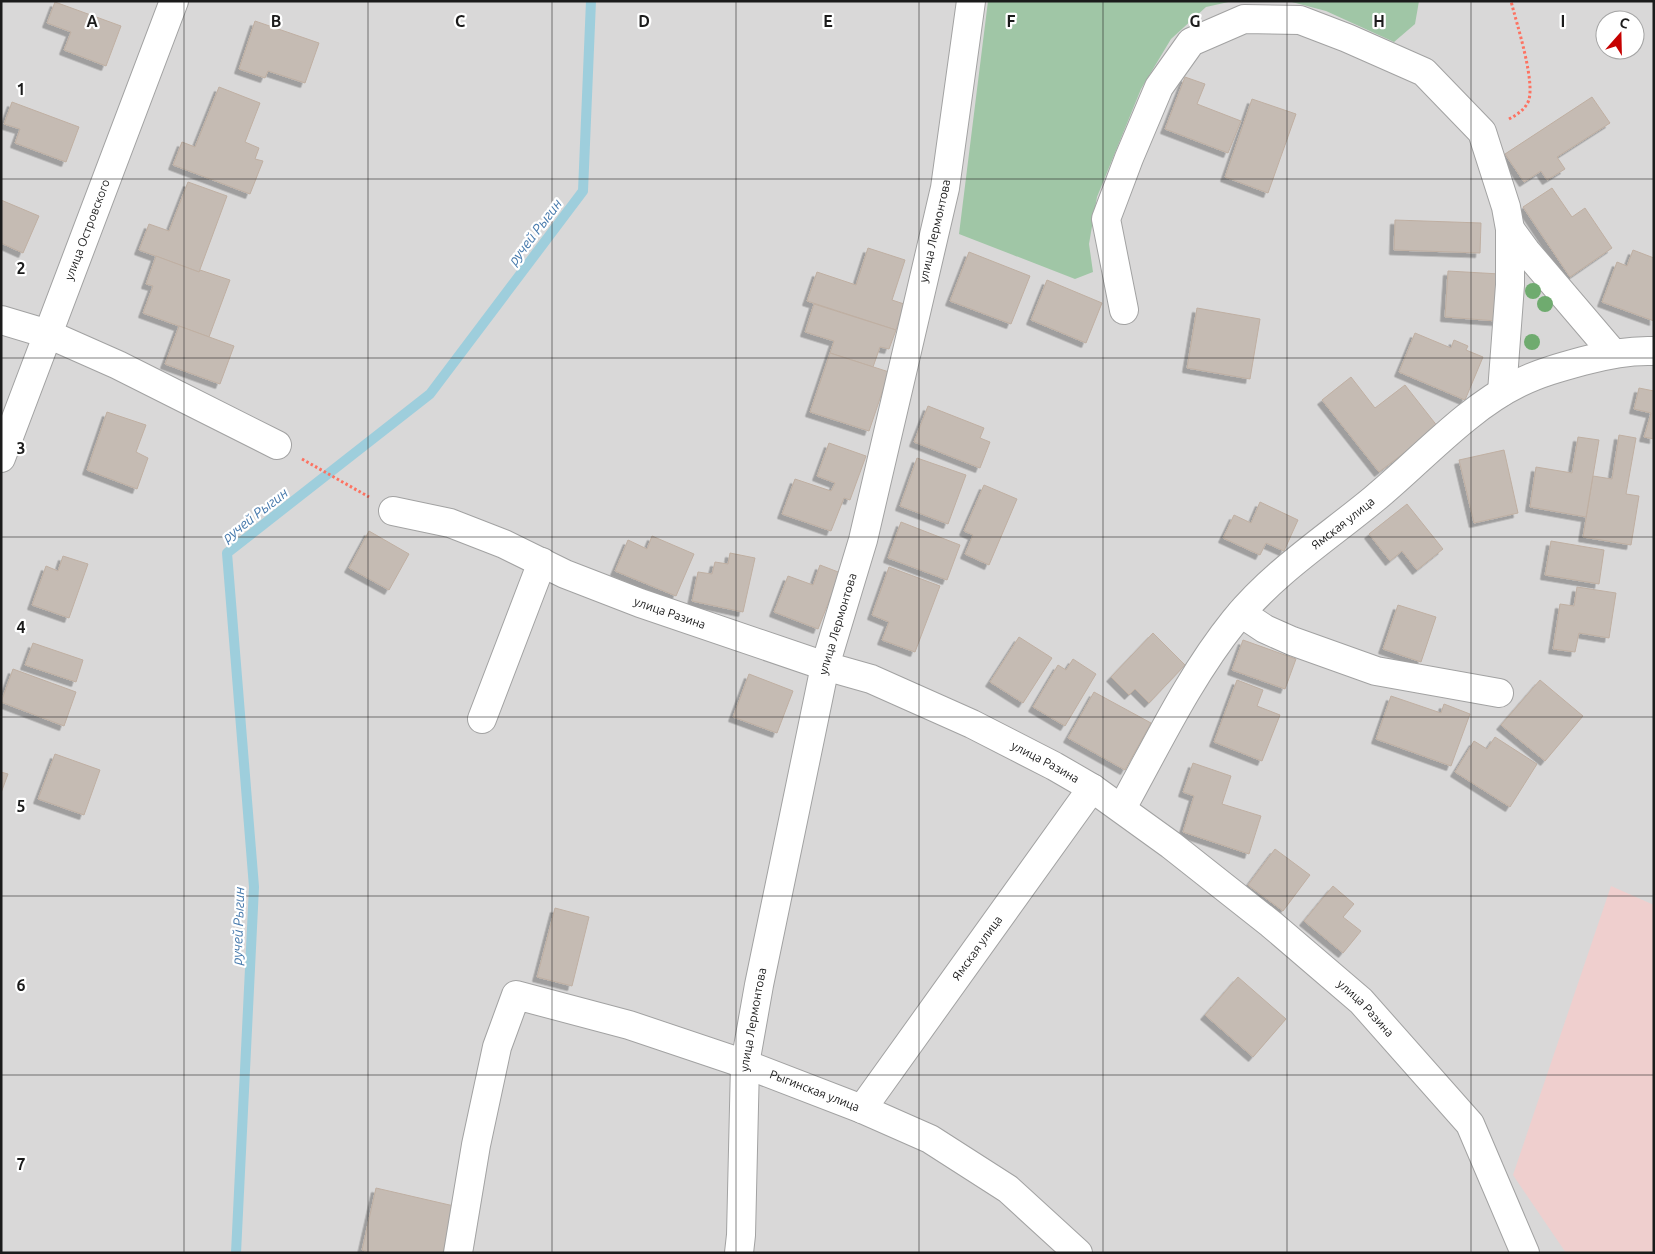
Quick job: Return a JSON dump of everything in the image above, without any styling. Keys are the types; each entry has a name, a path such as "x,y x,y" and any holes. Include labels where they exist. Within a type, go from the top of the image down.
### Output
{"street":[{"name":"улица Островского","path":"1,458 174,1"},
{"name":"улица Лермонтова","path":"739,1253 745,1064 759,985 825,666 863,540 945,188 972,1"},
{"path":"1124,310 1106,219 1159,87 1191,42 1244,19 1300,20 1347,38 1424,72 1482,132 1506,207 1510,229 1510,285 1502,392"},
{"path":"1510,229 1526,251 1613,353"},
{"path":"1,320 48,334 118,365 277,445"},
{"name":"Ямская улица","path":"1122,808 1214,648 1241,613 1263,589 1292,564 1374,499 1464,420 1502,392 1518,383 1546,372 1613,353 1654,351"},
{"name":"улица Разина","path":"393,511 450,523 504,544 565,574 640,603 825,666 872,679 972,724 1054,766 1092,788 1122,808 1271,924 1354,995 1470,1124 1525,1253"},
{"path":"482,720 542,562"},
{"path":"1241,613 1265,630 1376,671 1499,693"},
{"name":"Ямская улица","path":"862,1109 1092,788"},
{"name":"Рыгинская улица","path":"458,1253 476,1146 497,1047 516,995 629,1025 745,1064 862,1109 930,1139 1008,1189 1078,1253"}],"path":[{"path":"1482,132 1520,112 1528,103 1531,87 1511,1"},
{"path":"277,445 393,511"}],"shaded area":[{"path":"1,1 1654,1 1654,1253 1,1253"},
{"path":"1611,886 1654,905 1654,1253 1566,1253 1513,1175"}],"green space":[{"path":"988,1 1233,1 1206,7 1171,39 1141,89 1097,197 1089,244 1093,272 1075,279 959,234"},
{"path":"1288,1 1419,1 1415,24 1394,42 1326,11"}],"building":[{"path":"55,2 121,26 106,66 64,50 71,32 47,23"},
{"path":"255,21 319,43 305,83 268,71 265,78 239,69"},
{"path":"1185,77 1205,84 1197,104 1241,121 1228,153 1165,129"},
{"path":"219,87 260,103 245,142 259,148 255,159 263,161 250,194 173,165 182,142 195,147"},
{"path":"1592,97 1610,123 1557,157 1565,169 1547,180 1541,171 1524,182 1505,154"},
{"path":"1252,99 1296,114 1268,193 1225,177"},
{"path":"12,102 79,127 66,162 15,143 20,129 4,124"},
{"path":"188,182 227,196 199,272 139,250 149,224 169,231"},
{"path":"1552,188 1572,217 1585,208 1612,248 1570,277 1523,207"},
{"path":"1,200 39,216 23,253 1,243"},
{"path":"1395,220 1481,223 1480,253 1394,250"},
{"path":"868,248 905,260 892,300 904,304 896,330 807,301 817,272 856,285"},
{"path":"1633,250 1654,258 1654,321 1602,302 1617,262 1627,266"},
{"path":"969,252 1030,276 1011,324 950,301"},
{"path":"156,256 199,272 200,270 230,280 209,337 143,313 153,286 146,284"},
{"path":"1448,271 1500,274 1497,321 1445,317"},
{"path":"1047,280 1102,303 1086,343 1031,320"},
{"path":"814,304 896,330 889,349 880,347 873,367 830,353 834,341 805,332"},
{"path":"1197,308 1260,319 1250,379 1187,368"},
{"path":"179,326 234,346 220,384 165,364"},
{"path":"1415,333 1451,348 1454,340 1468,346 1466,350 1483,357 1465,400 1399,372"},
{"path":"830,353 889,372 869,431 810,412"},
{"path":"1351,377 1375,408 1405,385 1438,427 1379,472 1322,400"},
{"path":"1639,388 1654,391 1654,439 1644,437 1651,413 1634,409"},
{"path":"928,406 984,428 980,438 990,442 980,468 914,442"},
{"path":"107,412 146,425 136,452 148,458 137,489 87,470"},
{"path":"1619,435 1636,438 1626,494 1639,496 1631,545 1583,537 1593,476 1612,479"},
{"path":"1578,437 1599,440 1586,517 1530,507 1536,467 1572,473"},
{"path":"829,443 866,456 850,500 844,498 831,531 782,514 795,479 831,491 835,483 817,476"},
{"path":"1504,450 1518,513 1474,523 1459,460"},
{"path":"917,458 966,475 948,524 900,506"},
{"path":"984,485 1017,499 989,565 965,554 973,535 964,531"},
{"path":"1260,502 1298,520 1284,551 1266,543 1260,555 1223,538 1234,515 1251,523"},
{"path":"1407,504 1443,549 1417,570 1402,551 1390,561 1369,534"},
{"path":"901,522 960,545 947,580 888,558"},
{"path":"369,531 409,554 389,590 349,568"},
{"path":"652,536 694,554 676,596 615,571 628,540 647,549"},
{"path":"1551,541 1604,550 1599,584 1545,575"},
{"path":"730,553 755,558 743,612 692,601 698,572 712,574 715,562 728,564"},
{"path":"63,556 88,564 69,618 32,605 46,566 58,571"},
{"path":"820,565 846,575 837,599 831,596 818,629 774,612 788,576 813,585"},
{"path":"889,567 940,586 915,652 882,640 889,622 872,615"},
{"path":"1577,587 1616,593 1609,638 1579,633 1575,652 1553,649 1560,604 1574,606"},
{"path":"1398,605 1436,617 1421,662 1383,649"},
{"path":"1153,633 1185,665 1149,703 1135,689 1129,695 1111,677"},
{"path":"1019,637 1052,658 1023,703 990,682"},
{"path":"1243,640 1296,659 1285,689 1232,670"},
{"path":"33,643 83,660 76,682 25,665"},
{"path":"1073,659 1096,674 1065,726 1033,707 1058,665 1066,670"},
{"path":"13,669 76,692 64,726 1,702"},
{"path":"749,674 793,691 777,733 733,717"},
{"path":"1237,680 1263,690 1257,706 1280,715 1262,761 1214,742"},
{"path":"1540,680 1583,716 1545,761 1501,725"},
{"path":"1094,692 1151,723 1125,770 1068,738"},
{"path":"1391,696 1441,713 1444,704 1470,714 1451,766 1376,739"},
{"path":"1495,737 1537,764 1510,807 1455,772 1474,741 1487,749"},
{"path":"55,754 100,770 84,815 38,799"},
{"path":"1193,763 1231,776 1222,804 1261,816 1249,854 1183,832 1194,796 1183,792"},
{"path":"1,772 8,774 1,793"},
{"path":"1275,849 1310,875 1283,911 1248,885"},
{"path":"1333,886 1354,904 1343,917 1361,931 1343,953 1304,921"},
{"path":"555,908 589,917 572,986 537,977"},
{"path":"1238,977 1286,1019 1253,1057 1205,1015"},
{"path":"376,1188 454,1206 443,1253 372,1253 362,1250"}],"waterway":[{"name":"ручей Рыгин","path":"236,1253 254,887 227,553 430,394 583,191 591,1"}]}
